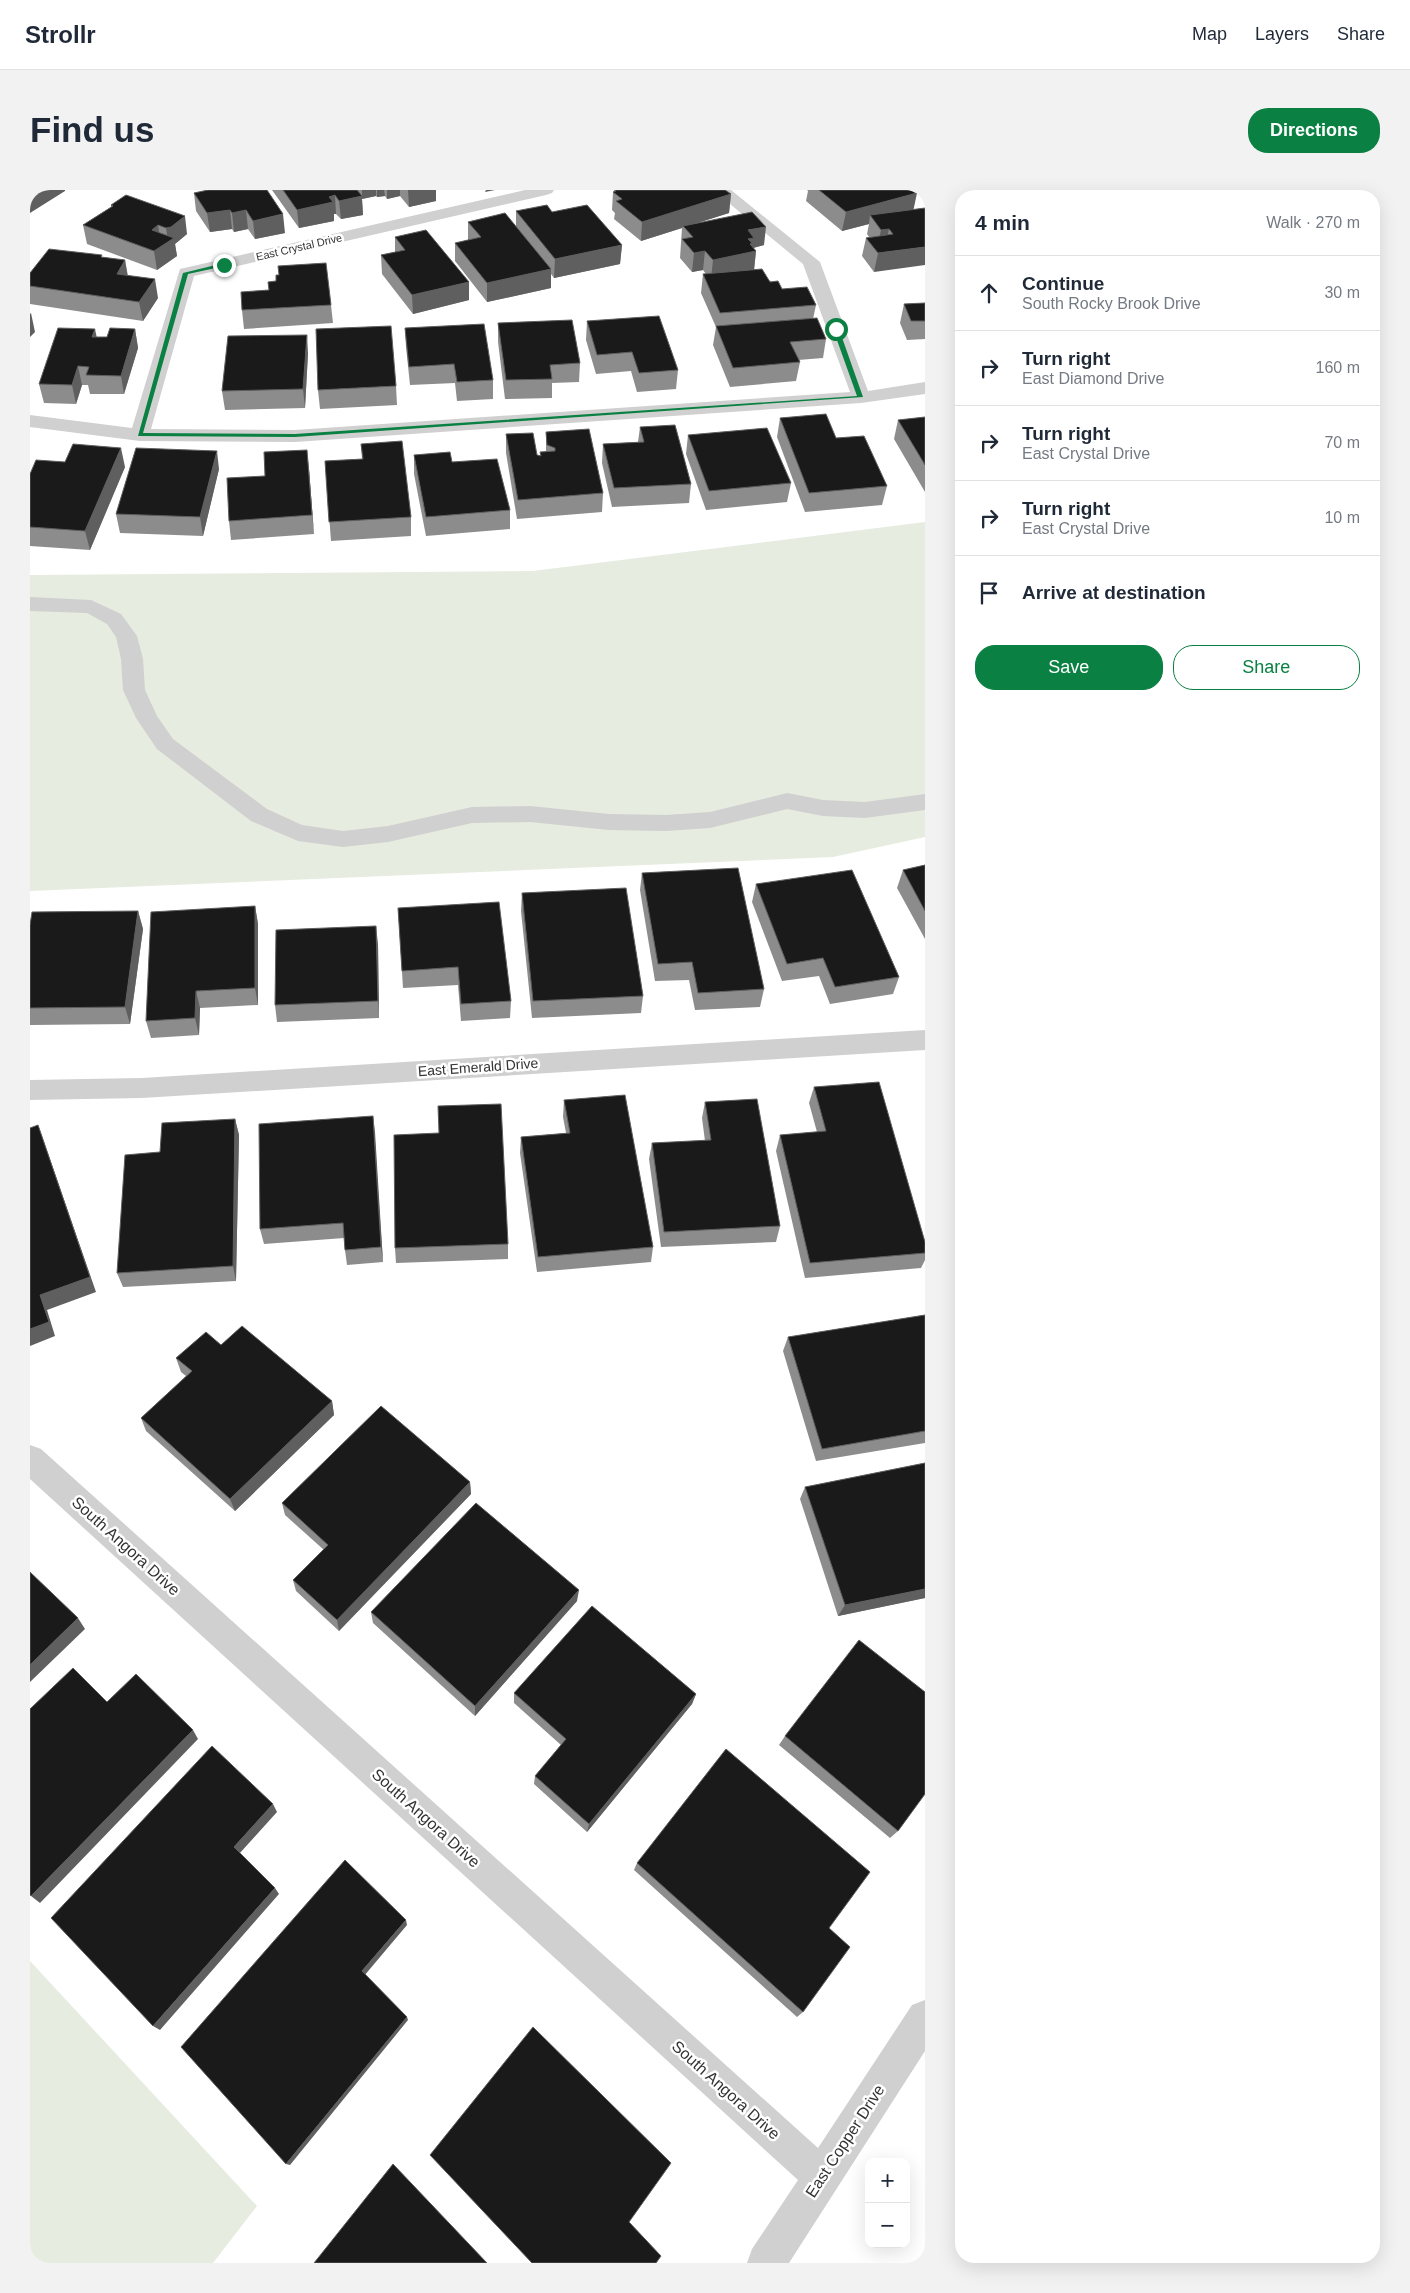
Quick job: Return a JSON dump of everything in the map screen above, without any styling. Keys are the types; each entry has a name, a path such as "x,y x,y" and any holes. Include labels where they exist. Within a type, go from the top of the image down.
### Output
{"street":[{"name":"East Crystal Drive","path":"140,435 186,273 546,190"},
{"path":"721,190 811,262 861,397"},
{"path":"30,420 140,435 295,436 861,397 925,388"},
{"path":"30,604 91,607 114,619 126,636 132,659 134,690 147,718 165,744 216,785 259,815 298,833 343,839 388,834 472,815 530,814 609,822 666,823 710,820 788,801 823,808 865,810 925,802"},
{"name":"East Emerald Drive","path":"30,1090 142,1088 925,1040"},
{"name":"South Angora Drive","path":"30,1459 822,2177"},
{"name":"East Copper Drive","path":"766,2263 925,2018"}],"shaded area":[{"path":"925,522 925,837 833,857 30,891 30,575 533,571"},
{"path":"30,1961 257,2206 213,2263 30,2263"}],"building":[{"path":"208,190 267,190 283,214 253,221 246,210 232,213 230,210 207,213 194,193"},
{"path":"283,190 357,190 362,196 339,201 335,195 329,197 333,202 297,210"},
{"path":"615,190 725,190 731,194 642,222 616,201 622,199 613,192"},
{"path":"819,190 913,190 917,193 846,212"},
{"path":"126,195 185,216 171,227 166,228 158,225 152,230 174,238 154,251 83,225 113,206 111,205"},
{"path":"547,205 552,212 587,205 622,245 555,259 516,211"},
{"path":"925,208 925,247 878,253 866,238 893,234 889,229 881,230 870,215"},
{"path":"752,212 766,227 748,230 754,238 748,239 756,251 713,260 705,251 694,253 682,239 693,237 683,226"},
{"path":"505,213 551,269 487,283 455,243 481,237 468,222"},
{"path":"426,230 469,282 412,295 381,255 405,250 395,237"},
{"path":"49,249 102,255 101,257 125,260 117,274 155,279 139,302 30,286 30,273"},
{"path":"326,263 331,305 242,310 241,292 269,290 268,282 276,281 276,275 279,275 278,266"},
{"path":"762,269 770,282 778,281 782,289 807,287 816,305 720,313 703,274"},
{"path":"925,303 925,321 911,321 904,304"},
{"path":"659,316 678,370 639,373 632,352 597,355 587,321"},
{"path":"817,318 826,339 790,342 800,362 733,368 716,326"},
{"path":"572,320 580,363 550,365 552,379 506,380 498,323"},
{"path":"484,324 493,380 457,382 454,364 409,367 405,328"},
{"path":"391,326 396,386 318,390 316,329"},
{"path":"58,328 95,329 92,337 107,337 110,328 135,329 121,376 86,375 89,367 78,366 72,385 39,384"},
{"path":"307,335 303,389 222,391 228,336"},
{"path":"826,414 836,438 864,436 887,486 809,493 780,418"},
{"path":"925,417 925,465 898,420"},
{"path":"675,425 691,484 614,488 603,444 644,442 640,427"},
{"path":"767,428 791,483 709,491 688,435"},
{"path":"589,429 603,493 518,500 506,434 533,433 537,455 541,456 540,452 555,451 555,448 547,445 546,432"},
{"path":"402,441 411,517 329,522 325,461 363,459 361,444"},
{"path":"73,444 121,448 85,531 30,527 30,474 36,460 65,462"},
{"path":"136,448 217,451 200,517 116,514"},
{"path":"307,450 312,515 229,521 227,478 265,476 264,452"},
{"path":"450,452 452,462 497,459 510,510 426,517 414,455"},
{"path":"925,865 925,911 903,870"},
{"path":"738,868 764,989 698,993 692,962 658,964 642,873"},
{"path":"852,870 899,977 835,987 823,958 787,964 756,884"},
{"path":"626,888 643,996 533,1001 522,893"},
{"path":"499,902 511,1001 461,1004 458,967 402,971 398,908"},
{"path":"255,906 255,988 196,991 195,1018 146,1021 151,912"},
{"path":"138,911 125,1007 30,1008 30,925 32,912"},
{"path":"376,926 378,1001 275,1005 276,930"},
{"path":"879,1082 925,1242 925,1253 810,1263 780,1135 826,1131 814,1087"},
{"path":"625,1095 653,1247 538,1257 521,1137 570,1133 564,1100"},
{"path":"757,1099 780,1226 664,1232 652,1143 711,1140 705,1102"},
{"path":"501,1104 508,1244 395,1248 394,1135 439,1133 438,1106"},
{"path":"373,1116 381,1247 345,1250 343,1223 260,1229 259,1124"},
{"path":"235,1119 233,1266 117,1273 125,1155 160,1152 162,1123"},
{"path":"38,1125 90,1277 40,1295 49,1322 30,1329 30,1128"},
{"path":"925,1315 925,1431 822,1449 788,1337"},
{"path":"242,1326 332,1401 230,1499 141,1418 192,1371 176,1358 206,1332 221,1345"},
{"path":"381,1406 470,1482 337,1620 293,1580 328,1545 282,1503"},
{"path":"925,1463 925,1589 845,1605 805,1487"},
{"path":"476,1503 579,1590 475,1706 371,1612"},
{"path":"30,1572 78,1618 30,1665"},
{"path":"592,1606 696,1694 589,1824 535,1776 566,1739 514,1693"},
{"path":"859,1640 925,1692 925,1794 898,1831 785,1736"},
{"path":"73,1668 107,1702 136,1674 193,1730 31,1896 30,1709"},
{"path":"212,1746 273,1804 234,1847 275,1888 153,2026 51,1918"},
{"path":"726,1749 870,1872 829,1928 850,1947 803,2012 637,1863"},
{"path":"345,1860 406,1920 362,1971 407,2017 286,2164 181,2047"},
{"path":"533,2027 671,2163 629,2222 661,2256 656,2263 532,2263 430,2155"},
{"path":"393,2164 487,2263 314,2263"}],"route":[{"path":"224,265 186,273 140,435 295,436 861,397 836,329"}]}
